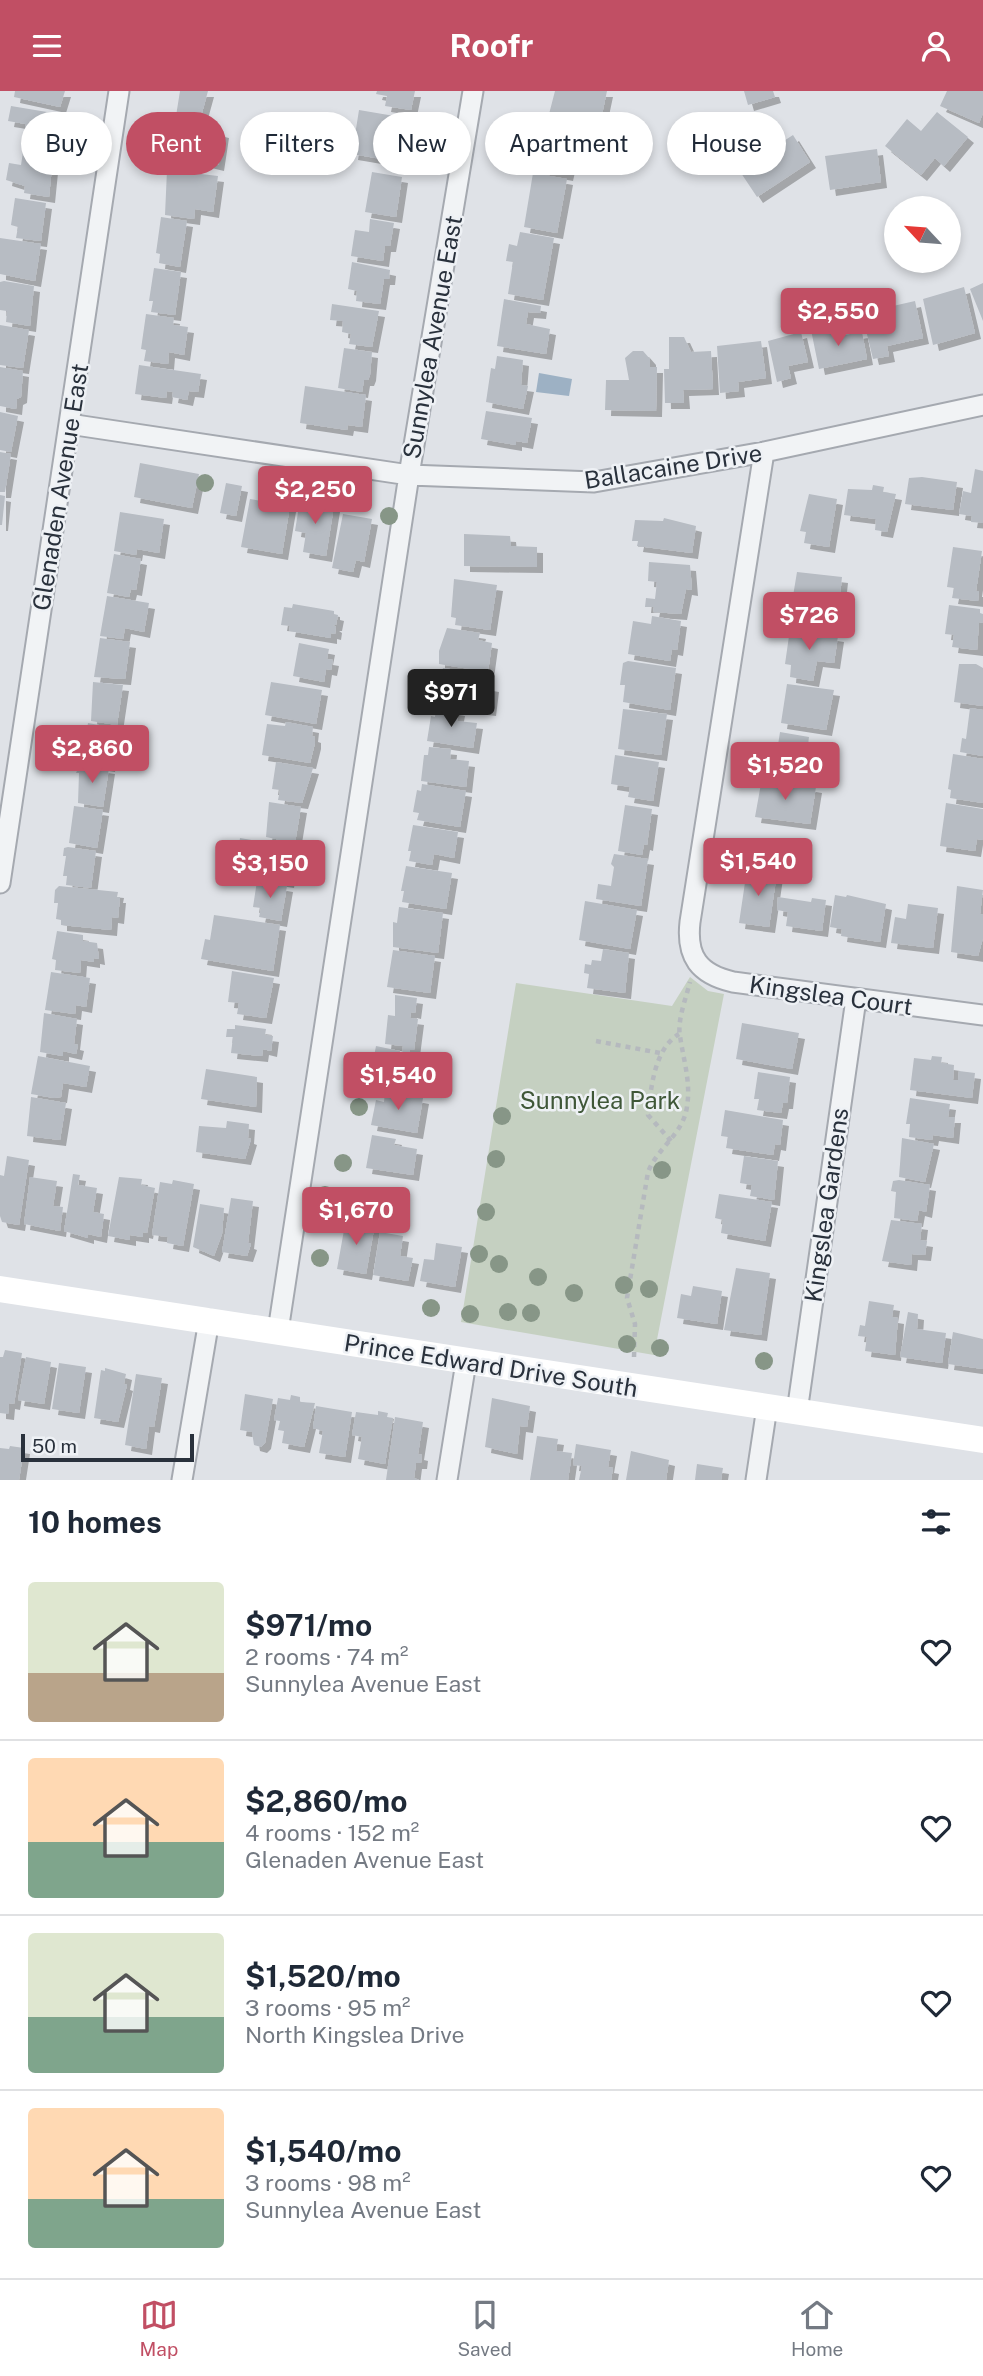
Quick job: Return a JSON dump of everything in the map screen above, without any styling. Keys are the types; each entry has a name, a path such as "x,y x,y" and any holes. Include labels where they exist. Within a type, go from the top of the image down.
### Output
{"street":[{"name":"Glenaden Avenue East","path":"0,883 119,91"},
{"name":"Sunnylea Avenue East","path":"278,1331 409,475 473,91"},
{"name":"Ballacaine Drive","path":"69,425 409,475 594,482 764,452 983,405"},
{"path":"692,957 690,922 764,452"},
{"name":"Kingslea Court","path":"692,957 709,974 733,982 983,1015"},
{"name":"Kingslea Gardens","path":"797,1412 856,999"},
{"name":"Prince Edward Drive South","path":"0,1289 983,1440"},
{"path":"182,1480 209,1320"},
{"path":"447,1480 466,1362"},
{"path":"756,1480 767,1407"}],"path":[{"path":"634,1357 635,1324 626,1298 644,1192 652,1160 671,1141 681,1124 688,1100 687,1065 679,1034 692,957"},
{"path":"671,1141 648,1115 660,1053 670,1039 679,1034"},
{"path":"596,1041 660,1053"}],"green space":[{"name":"Sunnylea Park","path":"690,977 708,991 724,994 654,1355 461,1322 516,983 672,1006"}],"water":[{"path":"539,373 572,379 569,396 536,392"}],"building":[{"path":"15,91 65,91 60,107 14,97"},
{"path":"180,91 208,91 202,112 177,112"},
{"path":"377,91 415,91 411,110 385,106 387,96 376,94"},
{"path":"555,91 607,91 602,112 550,112"},
{"path":"744,91 773,91 775,97 748,105"},
{"path":"947,91 983,91 983,113 979,123 940,106"},
{"path":"11,106 47,112 21,112 21,123 8,121"},
{"path":"359,112 373,112 373,158 359,155"},
{"path":"937,112 968,137 944,166 935,158 921,175 885,146 907,119 921,131"},
{"path":"793,135 810,162 757,197 742,175 786,175 786,140"},
{"path":"877,149 881,182 830,190 825,156"},
{"path":"9,163 21,165 21,175 51,175 49,197 24,193 25,186 6,180"},
{"path":"372,172 373,175 402,177 396,217 365,212"},
{"path":"167,175 218,176 213,212 195,209 194,219 165,215"},
{"path":"533,175 567,179 557,233 524,227"},
{"path":"15,198 46,203 41,241 16,238 18,227 11,225"},
{"path":"161,217 187,221 180,267 159,263 160,254 156,253"},
{"path":"370,219 394,223 390,246 385,246 383,261 351,256 355,230 369,232"},
{"path":"520,232 554,238 543,300 508,294 513,262 506,261 509,244 517,246"},
{"path":"0,238 41,244 35,281 0,274"},
{"path":"352,262 390,270 389,279 384,279 380,304 356,301 357,291 348,289"},
{"path":"154,268 181,272 175,315 151,312 153,301 149,301"},
{"path":"0,282 34,286 30,326 6,322 7,311 0,310"},
{"path":"983,283 983,321 970,289"},
{"path":"964,287 975,333 933,345 923,299"},
{"path":"504,299 541,306 540,313 528,312 526,324 550,329 546,354 497,346"},
{"path":"915,301 923,338 887,346 889,356 873,359 865,326 875,324 873,315 894,311 893,306"},
{"path":"332,304 379,311 372,347 349,344 351,334 342,332 343,321 330,320"},
{"path":"146,314 174,318 173,325 188,327 184,355 169,352 168,364 144,361 146,350 141,349"},
{"path":"0,325 29,330 23,368 0,365"},
{"path":"831,326 833,337 862,332 867,359 819,369 811,330"},
{"path":"801,332 808,362 788,366 791,378 777,382 768,341"},
{"path":"669,337 684,337 691,352 711,351 713,389 683,390 684,403 665,403 664,369 669,369"},
{"path":"761,341 766,378 738,382 739,391 720,393 717,346"},
{"path":"344,348 372,352 370,375 368,380 364,380 362,392 338,388"},
{"path":"633,351 643,351 650,359 650,367 657,367 656,411 605,410 606,380 629,380 625,358"},
{"path":"497,356 523,360 521,385 528,386 523,409 486,402 491,368 495,369"},
{"path":"139,365 201,374 198,392 189,391 187,400 172,397 173,392 167,391 166,398 135,394"},
{"path":"0,367 23,371 21,397 17,399 16,409 0,406"},
{"path":"305,386 366,395 362,427 348,425 347,430 300,423"},
{"path":"486,411 532,418 527,443 516,441 516,445 481,439"},
{"path":"0,412 18,416 11,452 0,450"},
{"path":"0,452 11,454 5,492 0,492"},
{"path":"140,463 199,474 192,508 134,497"},
{"path":"975,469 983,471 983,523 971,522 972,516 959,514 963,491 971,493"},
{"path":"909,478 957,482 953,510 905,504"},
{"path":"226,483 242,486 236,516 220,513"},
{"path":"873,485 884,487 883,492 896,494 887,532 875,530 876,519 844,515 848,489 872,490"},
{"path":"809,494 837,499 829,547 804,543 806,532 800,531"},
{"path":"0,495 5,496 2,525 0,525"},
{"path":"250,499 290,506 282,554 241,547"},
{"path":"300,500 334,506 326,556 303,552 306,533 295,531"},
{"path":"120,512 164,519 159,553 137,549 136,555 114,551"},
{"path":"343,514 372,519 364,562 356,560 353,572 332,568"},
{"path":"664,518 696,526 692,553 637,546 638,541 632,541 635,520 663,521"},
{"path":"464,534 510,536 511,546 537,547 537,567 464,566"},
{"path":"953,547 982,551 976,591 979,591 978,601 952,598 954,588 947,587"},
{"path":"114,554 141,559 136,590 131,589 129,597 107,593"},
{"path":"649,562 690,565 692,590 686,589 681,614 653,612 654,607 645,607 646,598 655,599 657,582 648,581"},
{"path":"797,572 842,577 840,595 848,596 846,609 837,608 837,627 796,621 798,609 791,608"},
{"path":"454,579 497,585 490,630 455,625 456,618 451,617"},
{"path":"107,596 149,603 144,632 125,628 123,639 100,636"},
{"path":"293,604 334,611 334,614 338,615 336,625 333,625 336,627 335,634 331,633 331,638 289,631 290,626 281,625 284,607 292,608"},
{"path":"949,605 980,609 983,623 979,622 977,650 952,647 954,635 945,634"},
{"path":"652,616 681,621 677,650 672,649 670,661 628,654 633,621 651,624"},
{"path":"447,628 480,633 478,640 492,643 488,672 439,664 439,651"},
{"path":"790,629 838,636 834,663 817,661 813,681 790,677 791,665 785,664"},
{"path":"100,638 130,642 125,679 94,677"},
{"path":"299,643 329,649 327,659 333,660 331,670 326,669 324,682 293,676"},
{"path":"628,661 676,668 670,710 623,702 625,685 620,685 623,663"},
{"path":"959,664 976,664 983,668 983,706 954,702"},
{"path":"443,668 464,671 463,681 493,686 490,710 434,703 432,691 436,691"},
{"path":"93,682 123,685 117,725 91,721"},
{"path":"271,682 322,690 316,724 265,715"},
{"path":"787,684 834,690 826,730 781,723"},
{"path":"436,706 459,710 457,721 477,723 473,748 427,741 431,716 435,717"},
{"path":"970,708 983,710 983,756 960,752 962,738 966,739"},
{"path":"623,709 667,714 661,755 618,749"},
{"path":"286,722 313,727 312,736 315,737 315,743 310,763 262,755 267,724 285,726"},
{"path":"88,723 115,728 109,766 85,762 87,752 83,751"},
{"path":"780,732 809,737 806,760 832,764 830,780 774,771"},
{"path":"429,747 451,749 450,759 469,761 466,787 421,781 424,755 428,755"},
{"path":"953,754 983,759 983,803 950,798 951,790 948,789"},
{"path":"615,755 659,762 653,801 628,797 630,787 611,784"},
{"path":"276,762 313,768 302,803 278,800 280,790 272,789"},
{"path":"80,764 109,768 103,807 78,803 79,773 76,773"},
{"path":"762,778 816,787 810,824 755,817"},
{"path":"422,784 466,791 460,827 417,820 419,813 413,812 417,790 421,791"},
{"path":"269,802 301,807 295,843 266,837"},
{"path":"946,803 983,809 983,840 977,839 975,851 940,846"},
{"path":"625,805 652,809 647,845 644,844 642,855 618,851"},
{"path":"74,806 103,810 97,848 69,843"},
{"path":"413,825 458,832 454,858 434,854 432,865 409,861"},
{"path":"240,838 294,847 288,882 235,874"},
{"path":"64,848 96,851 91,888 66,885 67,876 63,876 66,856 63,856"},
{"path":"614,854 648,859 641,906 596,899 598,884 611,886"},
{"path":"406,866 452,873 446,909 402,902 404,891 401,891"},
{"path":"747,869 777,873 769,927 739,923"},
{"path":"257,881 287,886 281,921 259,917 261,908 253,907"},
{"path":"59,886 118,892 118,918 112,917 111,930 61,925 61,920 56,919 58,903 54,903 55,890"},
{"path":"957,886 983,890 980,914 983,915 983,938 978,956 951,952"},
{"path":"835,895 886,904 880,942 841,936 842,929 830,927"},
{"path":"778,897 811,902 812,898 826,900 822,931 786,926 788,912 777,910"},
{"path":"585,901 637,910 630,949 579,940"},
{"path":"908,904 938,908 933,948 891,943 895,917 906,919"},
{"path":"399,907 443,913 438,953 393,947 393,922 397,923"},
{"path":"214,915 280,925 273,971 201,959 205,939 210,940"},
{"path":"57,931 83,935 83,941 97,943 99,959 94,958 94,962 81,960 80,973 55,970 56,960 52,959"},
{"path":"603,949 629,953 625,993 587,988 589,974 584,973 585,964 591,965 592,960 601,961"},
{"path":"393,950 435,956 430,993 387,987"},
{"path":"232,971 274,978 266,1018 237,1014 239,1003 228,1002"},
{"path":"51,972 90,978 86,1007 76,1005 75,1014 45,1010"},
{"path":"395,995 417,998 415,1013 411,1012 410,1018 418,1019 414,1050 410,1050 409,1056 402,1055 403,1046 385,1044 388,1015 395,1016"},
{"path":"44,1013 77,1019 74,1044 78,1045 76,1054 63,1051 63,1056 40,1052"},
{"path":"742,1023 799,1033 792,1069 736,1059"},
{"path":"235,1025 266,1029 265,1035 273,1036 271,1051 263,1049 262,1056 231,1053 233,1037 226,1037 227,1029 235,1029"},
{"path":"376,1046 400,1051 399,1056 424,1061 419,1091 369,1082"},
{"path":"38,1056 90,1066 86,1087 63,1083 61,1097 54,1098 31,1094"},
{"path":"932,1056 942,1057 941,1063 954,1065 953,1080 958,1080 959,1071 975,1073 972,1098 910,1090 914,1058 931,1060"},
{"path":"206,1069 257,1077 256,1107 201,1099"},
{"path":"758,1072 790,1077 787,1103 783,1103 781,1113 757,1110 759,1099 754,1099"},
{"path":"385,1091 423,1098 417,1133 371,1125 376,1100 384,1102"},
{"path":"31,1097 66,1103 60,1140 27,1136"},
{"path":"910,1098 950,1104 948,1117 955,1117 953,1138 933,1135 932,1140 909,1137 910,1124 906,1124"},
{"path":"725,1110 783,1120 780,1145 775,1144 773,1155 726,1148 728,1137 721,1136"},
{"path":"227,1121 249,1124 248,1138 251,1139 245,1159 196,1152 199,1126 226,1128"},
{"path":"372,1135 396,1139 394,1145 417,1149 413,1175 366,1168"},
{"path":"902,1138 934,1144 925,1182 899,1177"},
{"path":"7,1156 29,1160 19,1225 2,1222 0,1216 0,1175 4,1176"},
{"path":"744,1156 778,1161 774,1200 750,1196 752,1185 740,1183"},
{"path":"73,1174 80,1175 78,1185 97,1188 93,1212 104,1214 101,1237 88,1234 88,1238 64,1231"},
{"path":"30,1177 57,1181 53,1206 63,1207 60,1231 24,1224"},
{"path":"119,1177 142,1179 141,1185 155,1188 147,1233 143,1232 143,1237 130,1235 130,1240 108,1236"},
{"path":"173,1180 194,1184 183,1246 167,1243 168,1237 152,1235 160,1182 172,1184"},
{"path":"893,1181 930,1185 926,1212 919,1210 917,1221 894,1218 896,1192 891,1191"},
{"path":"719,1194 772,1202 765,1241 721,1233 723,1220 715,1218"},
{"path":"231,1198 253,1201 248,1243 251,1244 247,1256 222,1252"},
{"path":"200,1204 224,1208 222,1234 214,1256 193,1247"},
{"path":"346,1219 375,1224 366,1274 337,1269"},
{"path":"891,1220 922,1224 920,1240 927,1241 925,1255 912,1254 911,1265 882,1261"},
{"path":"380,1232 403,1236 400,1256 413,1258 408,1281 373,1275"},
{"path":"436,1243 462,1247 455,1287 420,1281 424,1259 434,1260"},
{"path":"736,1268 770,1273 761,1335 724,1330"},
{"path":"693,1286 722,1291 717,1324 677,1318 681,1294 691,1296"},
{"path":"869,1301 894,1305 892,1317 898,1318 895,1355 865,1351 867,1337 858,1336 860,1325 865,1326"},
{"path":"908,1312 918,1314 917,1329 946,1333 942,1363 900,1357"},
{"path":"953,1332 983,1339 983,1369 948,1364"},
{"path":"5,1350 22,1353 14,1404 9,1403 8,1414 0,1413 0,1357 3,1357"},
{"path":"26,1357 51,1362 44,1404 18,1400"},
{"path":"59,1363 86,1367 79,1413 52,1409"},
{"path":"105,1368 126,1374 124,1384 127,1385 118,1422 94,1418 101,1370 105,1371"},
{"path":"136,1374 162,1378 154,1427 149,1426 146,1449 125,1445"},
{"path":"245,1394 273,1399 265,1443 261,1447 254,1445 252,1432 240,1430"},
{"path":"291,1395 300,1397 300,1402 315,1403 304,1447 282,1443 284,1431 278,1430 280,1421 274,1420 278,1398 290,1400"},
{"path":"492,1398 530,1406 527,1427 520,1426 517,1454 485,1447"},
{"path":"316,1406 352,1412 345,1457 319,1453 323,1431 313,1428"},
{"path":"378,1411 388,1413 387,1417 393,1418 385,1464 358,1459 362,1437 352,1435 356,1412 378,1415"},
{"path":"395,1417 423,1422 418,1454 422,1455 421,1463 416,1463 414,1478 419,1480 386,1480"},
{"path":"537,1436 558,1439 556,1451 572,1453 568,1480 530,1480"},
{"path":"576,1444 611,1450 608,1467 613,1468 611,1480 579,1480 582,1466 573,1465"},
{"path":"10,1446 24,1448 19,1480 0,1480 0,1448 9,1449"},
{"path":"631,1451 669,1460 666,1480 626,1480"},
{"path":"697,1464 723,1468 721,1480 695,1480"}]}
